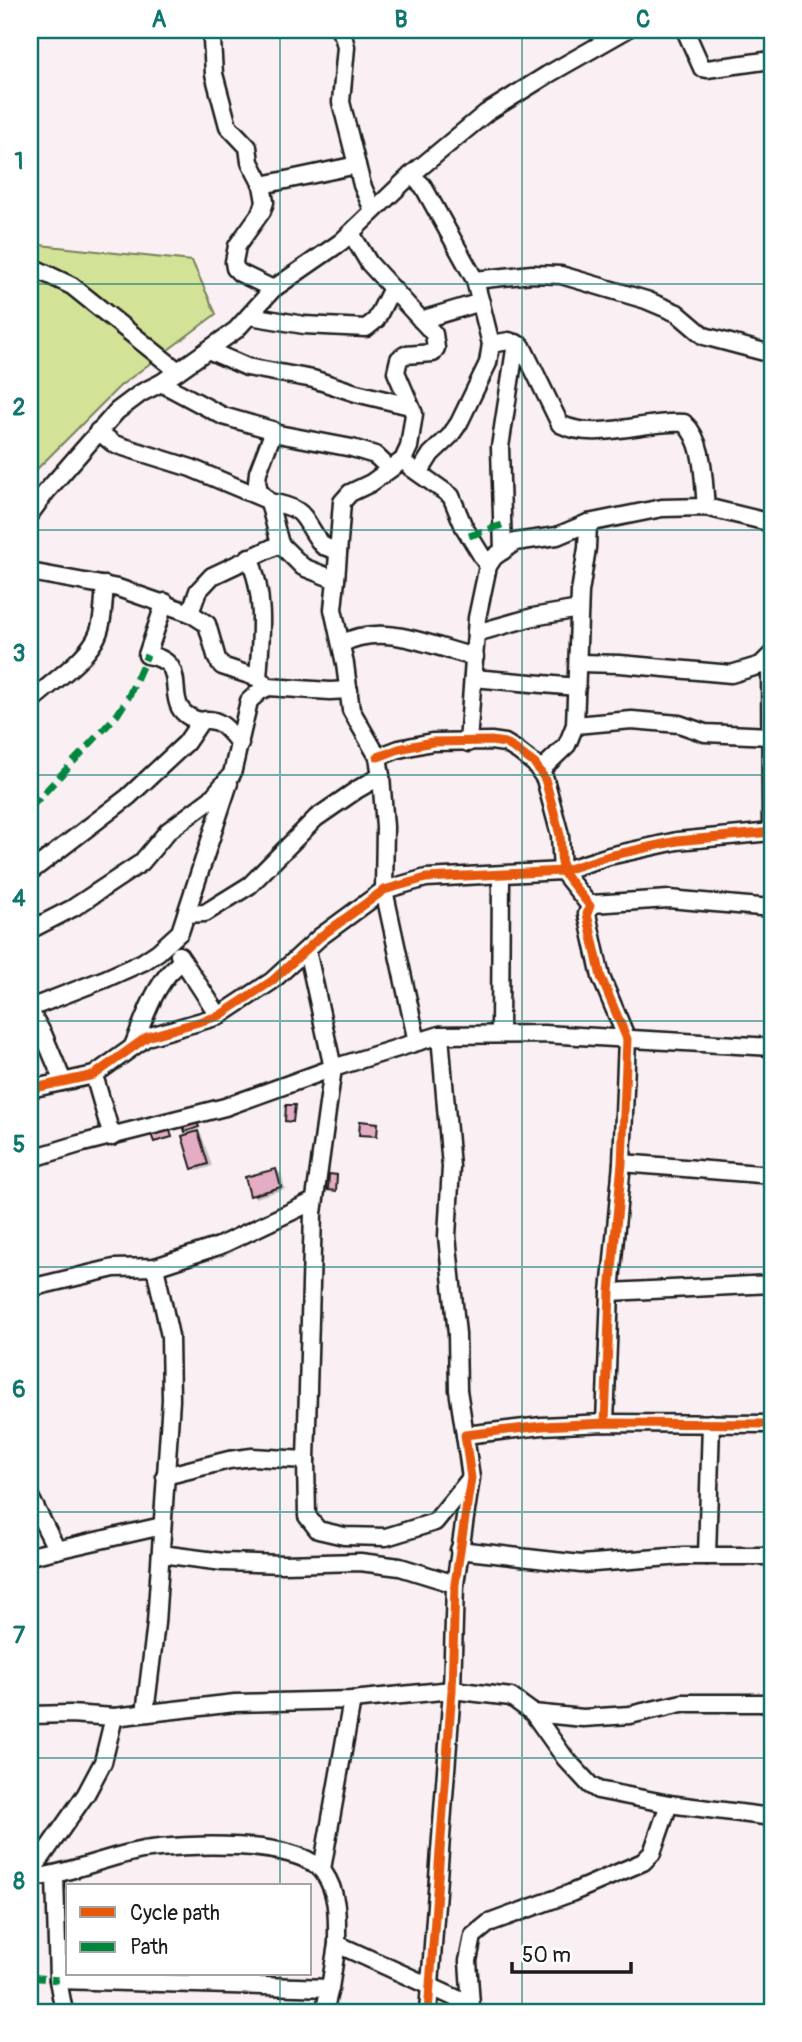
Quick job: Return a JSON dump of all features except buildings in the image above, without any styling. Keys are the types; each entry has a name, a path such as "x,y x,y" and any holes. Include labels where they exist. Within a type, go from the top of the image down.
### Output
{"street":[{"path":"214,30 214,74 228,126 248,147 250,162 262,186 264,206 237,246 235,268 273,289"},
{"path":"339,30 346,47 341,102 362,185 373,210"},
{"path":"30,514 98,432 133,399 236,330 273,289 351,233 411,174 486,113 626,30"},
{"path":"685,30 702,68 772,60"},
{"path":"262,186 357,165"},
{"path":"411,174 423,186 475,280 491,344 488,363 459,423 431,454 419,473"},
{"path":"351,233 369,263 434,334 436,348 433,352 405,355 399,359 396,372 414,414 409,447 396,465 371,483 350,492 342,502 333,609 351,710 378,757 385,827 384,890 417,1042"},
{"path":"30,266 72,286 178,371"},
{"path":"475,280 532,274 561,275 646,300 677,313 704,336 772,354"},
{"path":"250,316 304,325 366,328 376,320 392,288"},
{"path":"421,320 481,302"},
{"path":"491,344 509,341 522,346 560,424 572,430 616,430 641,425 684,423 694,432 699,447 706,507"},
{"path":"503,551 500,447 516,343"},
{"path":"208,350 247,367 313,379 410,406"},
{"path":"160,383 223,416 268,428 273,433 375,455 419,473 451,496 464,527 488,566"},
{"path":"98,432 114,444 191,468 267,501 296,508 306,517 320,544 338,551"},
{"path":"273,433 258,472 259,491 267,501 279,544 303,567 335,580"},
{"path":"468,743 477,618 488,566 494,557 515,542 557,536 588,523 662,508 706,507 772,523"},
{"path":"541,770 567,745 575,725 579,609 588,523"},
{"path":"190,613 198,591 212,576 279,544"},
{"path":"63,1081 30,1010 143,962 180,932 232,774 249,701 260,691 263,682 261,612 255,572 249,557"},
{"path":"30,572 105,585 165,602 190,613 207,624 217,659 222,666 263,682 330,691 349,690"},
{"path":"30,702 75,662 95,640 101,621 105,585"},
{"path":"165,602 147,655 161,657 169,664 174,674 175,694 180,712 190,719 212,719 224,725 240,744"},
{"path":"476,633 533,617 579,609"},
{"path":"341,644 358,638 404,637 475,657"},
{"path":"579,663 732,674 761,665 771,656"},
{"path":"30,1089 94,1075 133,1046 161,1031 219,1016 271,981 320,937 384,890 426,878 562,871 610,856 677,841 771,832 771,656"},
{"path":"473,678 577,687"},
{"path":"575,725 632,720 679,724 705,733 771,736"},
{"path":"30,872 128,797 186,743 201,721"},
{"path":"378,757 432,742 491,741 505,743 535,764 545,779 560,835 562,871 590,906"},
{"path":"30,930 74,908 141,863 168,831 211,799 232,774"},
{"path":"186,914 205,913 250,885 316,818 381,776"},
{"path":"500,875 500,1034"},
{"path":"604,1423 610,1292 622,1163 627,1039 601,977 587,914 593,904 669,898 772,908"},
{"path":"170,941 219,1016"},
{"path":"307,950 333,1068 314,1201 309,1310 307,1516 318,1530 344,1536 386,1537 435,1522 471,1478"},
{"path":"133,1046 163,981 174,967 183,961"},
{"path":"30,1159 225,1107 333,1068 440,1035 500,1034 772,1047"},
{"path":"428,2012 452,1690 455,1584 471,1478 458,1391 457,1334 447,1236 451,1167 440,1035"},
{"path":"94,1075 112,1137"},
{"path":"622,1163 772,1175"},
{"path":"30,1288 114,1268 155,1267 219,1246 314,1201"},
{"path":"145,1713 156,1623 171,1400 170,1336 155,1267"},
{"path":"610,1292 772,1284"},
{"path":"465,1435 542,1426 604,1423 772,1424"},
{"path":"707,1556 711,1423"},
{"path":"165,1476 252,1457 306,1460"},
{"path":"30,1497 57,1549"},
{"path":"30,1556 162,1526"},
{"path":"460,1550 581,1563 707,1556 772,1556"},
{"path":"161,1554 247,1563 360,1562 400,1567 455,1584"},
{"path":"30,1715 114,1717 235,1703 352,1700 452,1690 510,1697 533,1713 565,1758 598,1790 670,1804 772,1817"},
{"path":"324,2012 337,1944 338,1912 335,1896 322,1869 352,1700"},
{"path":"533,1713 583,1718 630,1715 682,1703 772,1703"},
{"path":"30,1876 86,1794 103,1762 114,1717"},
{"path":"337,1944 471,2005 468,1961 474,1936 489,1923 643,1863 652,1853 670,1804"},
{"path":"30,1876 55,1875 141,1850 170,1847 245,1846 271,1849 289,1853 322,1869"},
{"path":"55,1875 58,1980 64,2012"},
{"path":"58,1980 330,1988"}],"green space":[{"path":"30,244 192,261 216,314 120,386 30,476"}],"marked path":[{"path":"469,536 502,525"},
{"path":"30,808 117,715 128,698 147,655"},
{"path":"30,1977 58,1980"},
{"path":"471,2005 473,2012"}],"cycle path":[{"path":"378,757 432,742 491,741 505,743 518,751 535,764 545,779 560,835 562,871 590,906 587,914 601,977 627,1039 622,1163 610,1292 605,1423"},
{"path":"30,1089 94,1075 147,1037 219,1016 272,981 320,937 384,890 426,878 562,871 609,856 677,841 772,832"},
{"path":"428,2012 452,1690 455,1584 471,1478 465,1435 542,1426 605,1423 772,1424"}]}
